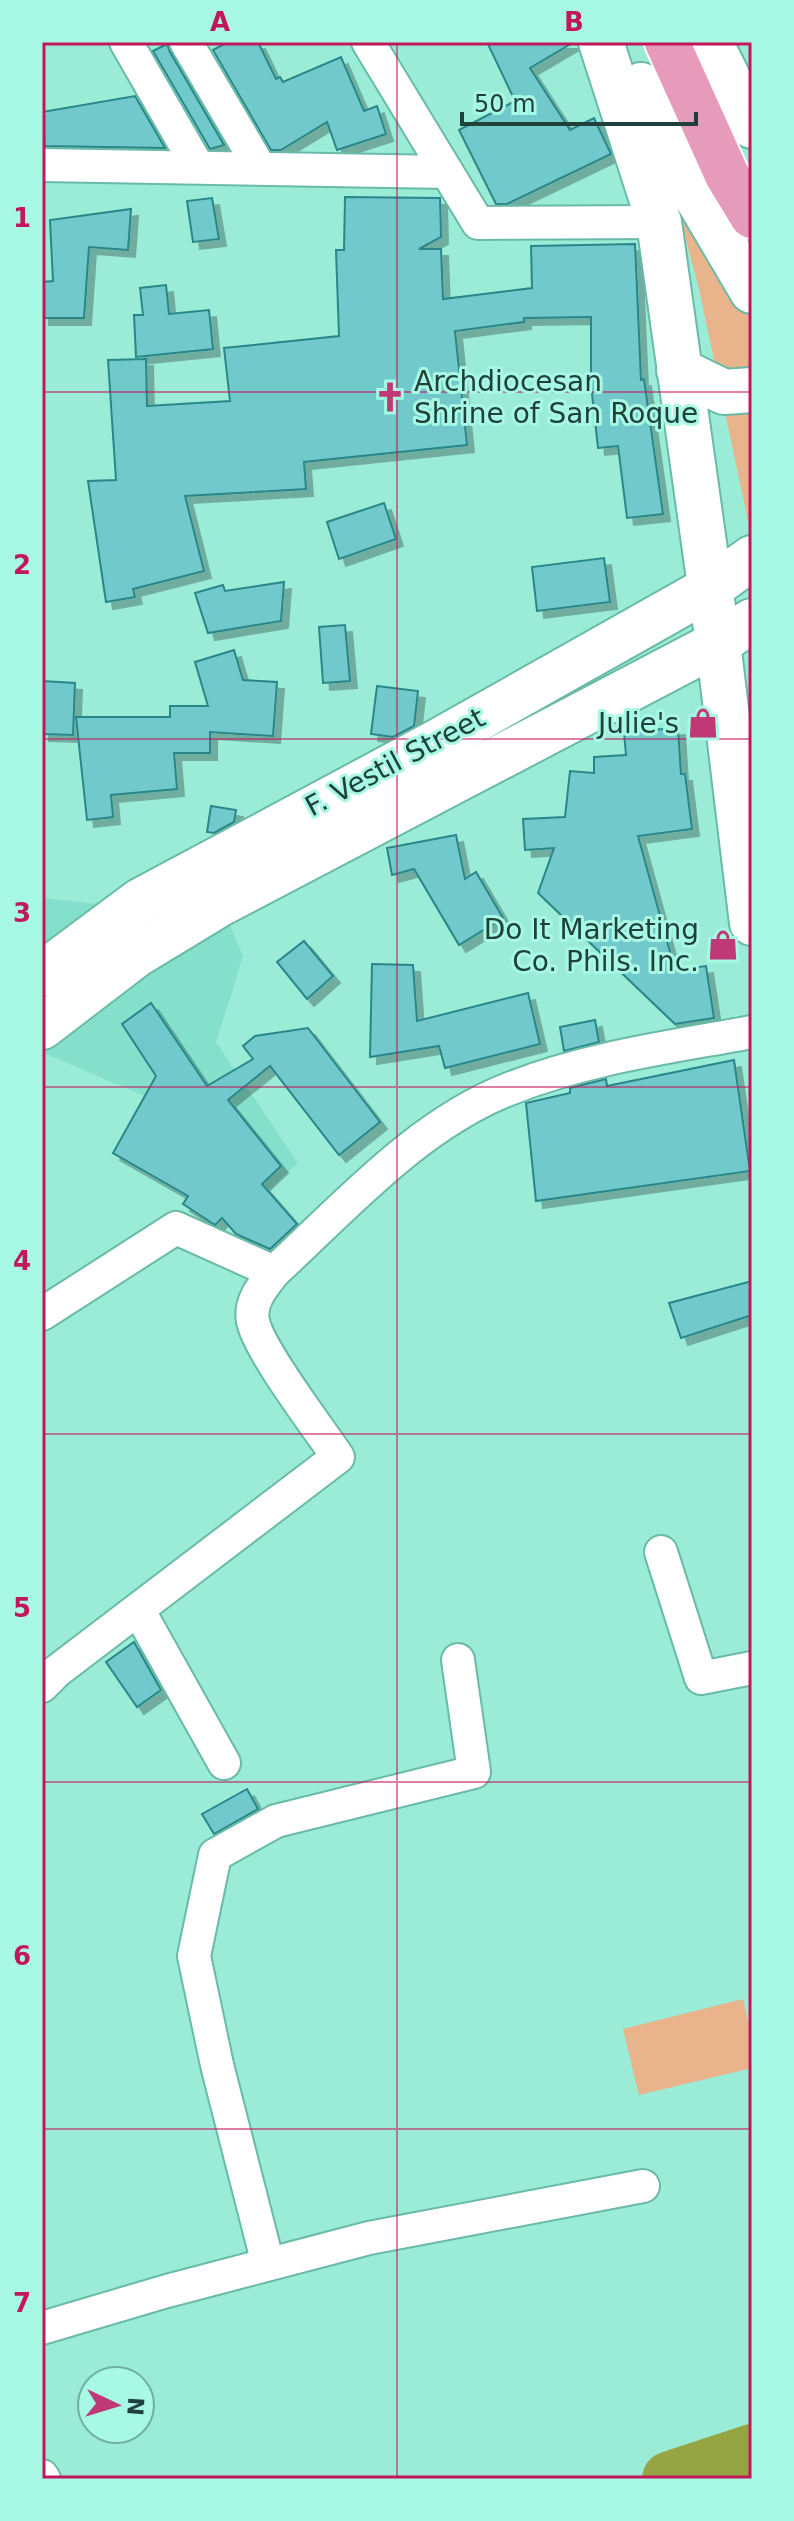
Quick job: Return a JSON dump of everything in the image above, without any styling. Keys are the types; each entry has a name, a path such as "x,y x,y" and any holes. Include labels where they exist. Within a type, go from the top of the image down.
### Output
{"main road":[{"path":"601,42 659,222 710,588 735,632 752,923"},
{"path":"623,42 673,157 752,291"},
{"path":"667,42 727,175 752,216"},
{"path":"710,42 752,126"},
{"path":"679,370 724,392 752,390"},
{"name":"F. Vestil Street","path":"42,974 140,901 435,743 710,588 752,558"},
{"name":"F. Vestil Street","path":"42,1027 136,955 220,904 735,632"}],"street":[{"path":"126,42 198,167"},
{"path":"186,42 260,168"},
{"path":"368,42 478,223 659,222"},
{"path":"42,165 447,172"},
{"path":"42,1686 57,1671 338,1457 263,1343 252,1320 256,1296 274,1272 414,1145 461,1113 507,1089 582,1065 752,1032"},
{"path":"42,1314 176,1228 274,1272"},
{"path":"661,1552 701,1678 752,1668"},
{"path":"139,1611 224,1763"},
{"path":"268,2264 217,2065 194,1956 215,1855 276,1821 474,1772 458,1660"},
{"path":"42,2328 369,2238 643,2186"}],"shaded area":[{"path":"670,180 752,312 752,520 748,521 699,289"},
{"path":"42,898 108,905 42,951"},
{"path":"226,915 243,957 216,1042 298,1163 263,1195 170,1107 42,1052 42,1047"},
{"path":"743,1999 752,2038 752,2068 639,2095 623,2029"}],"building":[{"path":"228,42 258,42 276,79 280,77 283,82 341,57 364,111 377,106 386,134 337,150 327,122 281,150 271,150 213,50"},
{"path":"487,42 574,42 530,68 570,130 594,118 611,154 507,204 496,204 459,130 515,101"},
{"path":"167,44 224,145 210,149 153,51"},
{"path":"135,96 165,148 45,146 42,112"},
{"path":"345,197 440,198 441,237 419,249 441,249 443,299 532,288 531,246 635,244 641,380 644,379 663,514 627,518 618,446 598,448 591,385 591,317 524,318 524,322 455,331 467,445 304,462 306,489 185,496 204,571 133,589 135,597 106,602 88,481 116,480 108,360 146,359 147,406 230,401 224,348 339,336 336,250 344,250"},
{"path":"212,198 219,239 193,242 187,201"},
{"path":"131,209 128,250 89,247 84,318 42,318 42,282 53,281 50,220"},
{"path":"166,285 169,314 209,310 213,349 136,357 134,315 143,315 140,288"},
{"path":"384,503 396,539 339,559 327,522"},
{"path":"604,558 610,602 537,611 532,567"},
{"path":"284,582 281,621 208,633 195,593 223,585 225,591"},
{"path":"345,625 350,681 323,683 319,627"},
{"path":"234,650 243,680 277,682 273,736 210,732 210,753 174,753 177,789 111,795 113,817 87,820 76,717 170,717 170,706 208,706 195,662"},
{"path":"42,681 75,683 73,735 42,734"},
{"path":"377,686 418,691 414,726 393,737 371,734"},
{"path":"678,728 681,774 685,774 692,829 638,836 675,970 706,966 714,1018 675,1024 538,893 554,848 525,850 523,819 565,817 570,771 594,773 594,757 626,755 624,732"},
{"path":"211,806 236,810 234,822 214,833 207,832"},
{"path":"456,835 465,879 476,872 503,918 459,945 414,869 392,875 387,848"},
{"path":"304,941 333,976 307,999 277,962"},
{"path":"372,964 413,965 417,1021 528,993 540,1044 445,1068 439,1046 370,1057"},
{"path":"151,1003 207,1086 253,1059 243,1046 255,1036 308,1028 380,1122 339,1155 270,1066 228,1100 281,1166 262,1184 297,1224 270,1249 236,1234 222,1218 215,1225 183,1204 188,1196 113,1153 156,1076 122,1024"},
{"path":"595,1020 599,1042 564,1051 560,1027"},
{"path":"734,1060 750,1171 536,1201 526,1103 570,1093 570,1088 606,1079 607,1086"},
{"path":"752,1281 752,1315 681,1338 669,1303"},
{"path":"134,1642 161,1690 137,1707 106,1662"},
{"path":"247,1789 258,1809 214,1834 202,1814"}],"waterway":[{"path":"670,2479 752,2452"}],"place":[{"name":"Archdiocesan Shrine of San Roque","path":"390,397"},
{"name":"Julie's","path":"703,723"},
{"name":"Do It Marketing Co. Phils. Inc.","path":"723,945"}]}
